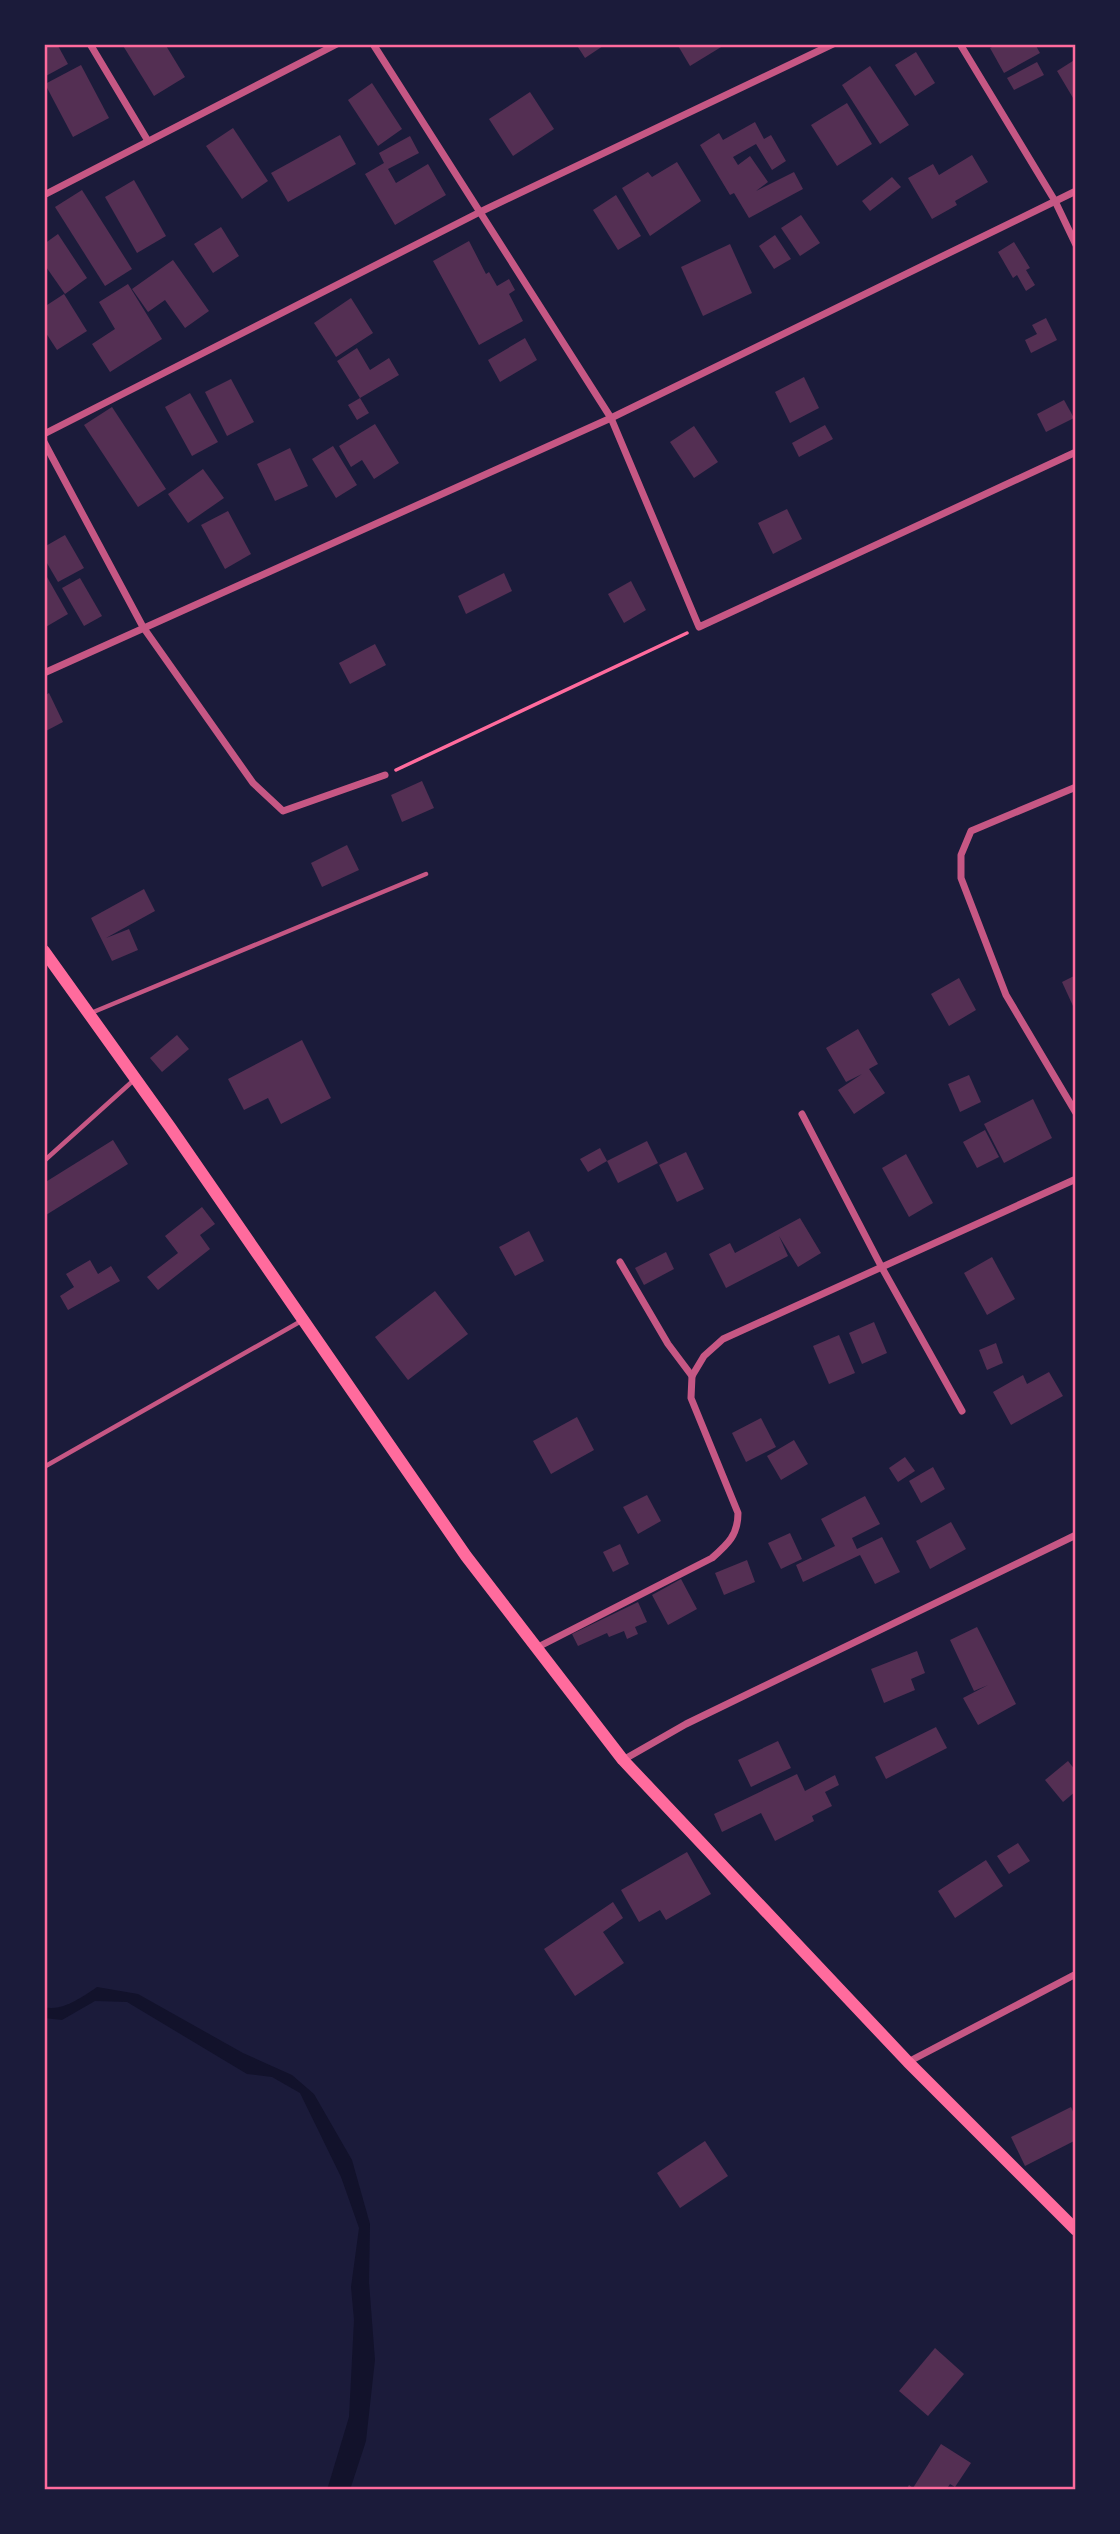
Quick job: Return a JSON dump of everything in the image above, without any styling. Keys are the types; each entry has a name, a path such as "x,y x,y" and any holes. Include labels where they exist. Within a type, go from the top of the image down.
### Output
{"main road":[{"path":"44,951 90,1013 466,1556 623,1760 908,2062 1076,2230"}],"street":[{"path":"90,44 148,141"},
{"path":"44,195 337,44"},
{"path":"373,44 611,418 699,627 1076,452"},
{"path":"44,435 480,212 833,44"},
{"path":"960,44 1055,201 1076,245"},
{"path":"44,673 611,418 1076,191"},
{"path":"44,442 143,627 253,783 284,811 385,775"},
{"path":"1076,787 971,831 961,855 961,878 1006,995 1076,1113"},
{"path":"802,1114 881,1266 962,1410"},
{"path":"538,1647 712,1558 731,1541 738,1528 738,1513 691,1398 692,1376 704,1356 723,1339 1076,1179"},
{"path":"620,1262 668,1344 692,1376"},
{"path":"623,1760 685,1724 1076,1535"},
{"path":"908,2062 1076,1974"}],"lane":[{"path":"90,1013 426,874"},
{"path":"44,1161 135,1078"},
{"path":"44,1468 304,1320"}],"path":[{"path":"385,775 699,627"}],"shaded area":[{"path":"97,1987 138,1994 243,2053 292,2075 314,2094 352,2160 370,2224 369,2282 375,2360 366,2441 350,2490 327,2490 349,2417 354,2320 351,2287 359,2228 341,2177 300,2093 272,2077 247,2074 127,2002 95,2001 62,2020 44,2018 44,2007 65,2006"}],"building":[{"path":"44,44 57,44 68,64 44,77"},
{"path":"122,44 165,44 185,77 154,96"},
{"path":"576,44 606,44 585,58"},
{"path":"677,44 726,44 690,66"},
{"path":"998,44 1035,44 1040,53 1004,73 990,48"},
{"path":"916,52 935,83 915,96 895,65"},
{"path":"1076,59 1076,103 1057,71"},
{"path":"1037,62 1044,75 1014,90 1007,78"},
{"path":"81,65 109,118 73,137 45,84"},
{"path":"870,66 909,125 880,144 842,85"},
{"path":"372,83 402,129 378,146 348,100"},
{"path":"530,92 554,129 513,156 489,119"},
{"path":"847,103 872,144 837,166 811,125"},
{"path":"755,122 764,139 771,135 786,161 772,170 756,144 733,157 738,165 750,156 768,182 756,191 794,172 803,189 749,218 734,193 730,195 700,145 719,133 723,140"},
{"path":"233,128 268,181 242,199 206,146"},
{"path":"340,135 356,164 288,202 271,173"},
{"path":"410,136 419,153 388,169 396,183 428,164 446,195 395,225 365,174 384,163 379,153"},
{"path":"972,155 988,182 955,201 957,205 932,219 908,178 933,164 939,175"},
{"path":"677,162 701,201 650,236 622,188 648,172 652,177"},
{"path":"892,177 901,187 870,211 862,201"},
{"path":"134,180 166,236 137,253 105,197"},
{"path":"82,190 132,269 105,286 55,207"},
{"path":"616,195 641,236 618,250 593,210"},
{"path":"801,215 820,243 800,256 781,228"},
{"path":"221,227 239,256 213,273 194,244"},
{"path":"58,234 87,278 65,294 44,264 44,244"},
{"path":"775,235 791,259 774,269 759,246"},
{"path":"469,241 486,274 489,272 497,286 509,279 515,290 509,294 523,321 479,345 433,261"},
{"path":"1014,242 1030,268 1026,270 1035,285 1026,291 1017,275 1013,278 998,252"},
{"path":"730,244 752,293 703,316 681,267"},
{"path":"173,260 209,311 185,328 165,300 148,312 132,289"},
{"path":"128,284 162,339 110,372 92,344 115,329 99,302"},
{"path":"64,294 87,331 57,350 44,330 44,307"},
{"path":"351,298 373,333 336,357 314,323"},
{"path":"1046,318 1057,340 1031,353 1025,340 1037,334 1032,325"},
{"path":"525,338 537,360 500,382 488,360"},
{"path":"357,348 370,370 389,358 399,375 360,398 337,361"},
{"path":"804,377 819,408 790,423 775,392"},
{"path":"231,379 254,422 227,436 205,392"},
{"path":"190,393 218,442 192,456 165,407"},
{"path":"360,398 369,413 357,420 348,405"},
{"path":"1064,400 1074,418 1046,432 1037,414"},
{"path":"112,407 166,489 138,507 84,425"},
{"path":"375,424 399,463 374,479 362,460 351,467 339,446"},
{"path":"825,425 833,439 799,457 792,443"},
{"path":"694,426 718,462 694,478 670,442"},
{"path":"333,446 357,485 336,498 312,459"},
{"path":"290,448 308,486 275,501 257,464"},
{"path":"203,469 224,498 188,523 168,494"},
{"path":"787,509 802,539 773,554 758,523"},
{"path":"228,511 251,554 225,569 201,525"},
{"path":"65,535 84,568 58,582 44,558 44,547"},
{"path":"504,573 512,591 466,614 458,596"},
{"path":"47,577 68,614 44,628 44,579"},
{"path":"80,578 102,616 84,626 62,588"},
{"path":"631,581 646,610 624,623 608,594"},
{"path":"375,644 386,665 350,684 339,663"},
{"path":"49,693 63,722 44,732 44,696"},
{"path":"422,781 434,808 402,822 391,795"},
{"path":"347,845 359,870 322,887 311,863"},
{"path":"144,889 155,911 106,938 129,929 138,950 112,961 91,918"},
{"path":"1076,975 1076,1005 1073,1006 1062,982"},
{"path":"959,978 976,1010 949,1026 931,994"},
{"path":"858,1029 878,1064 869,1069 885,1093 854,1114 838,1090 862,1074 846,1082 826,1048"},
{"path":"177,1035 189,1049 162,1072 150,1058"},
{"path":"302,1040 331,1098 281,1124 268,1098 244,1110 228,1079"},
{"path":"969,1075 981,1102 960,1112 948,1084"},
{"path":"1033,1099 1052,1138 1004,1163 984,1124"},
{"path":"985,1130 999,1157 977,1168 963,1142"},
{"path":"113,1140 128,1164 46,1215 44,1183"},
{"path":"647,1141 658,1163 618,1183 607,1161"},
{"path":"600,1148 607,1161 588,1172 580,1159"},
{"path":"686,1152 704,1189 677,1202 659,1165"},
{"path":"906,1154 933,1203 909,1217 882,1168"},
{"path":"202,1207 215,1224 200,1235 210,1249 158,1290 147,1277 178,1253 165,1236"},
{"path":"800,1218 821,1253 798,1267 779,1236 788,1256 726,1288 709,1254 730,1243 735,1253"},
{"path":"529,1231 544,1261 515,1276 499,1247"},
{"path":"666,1252 674,1269 644,1285 635,1268"},
{"path":"992,1257 1015,1299 987,1315 964,1273"},
{"path":"90,1260 98,1274 111,1266 120,1281 68,1310 60,1296 74,1287 66,1274"},
{"path":"435,1291 468,1334 408,1380 375,1337"},
{"path":"874,1322 887,1353 862,1364 849,1333"},
{"path":"839,1335 855,1373 829,1384 813,1346"},
{"path":"996,1343 1003,1363 987,1370 979,1350"},
{"path":"1049,1372 1063,1396 1011,1425 993,1392 1023,1375 1027,1384"},
{"path":"577,1417 594,1450 551,1474 533,1441"},
{"path":"761,1418 776,1447 746,1462 732,1433"},
{"path":"794,1440 808,1464 781,1480 767,1456"},
{"path":"905,1457 915,1471 898,1482 889,1468"},
{"path":"933,1467 945,1489 921,1503 909,1481"},
{"path":"647,1495 661,1521 638,1534 623,1507"},
{"path":"865,1496 880,1524 852,1538 857,1549 882,1537 900,1572 875,1584 860,1555 803,1582 796,1565 835,1546 821,1519"},
{"path":"951,1522 966,1549 930,1569 916,1541"},
{"path":"790,1533 802,1559 781,1569 768,1543"},
{"path":"620,1544 629,1564 613,1572 603,1552"},
{"path":"747,1560 755,1582 724,1595 715,1573"},
{"path":"681,1579 697,1609 668,1625 652,1595"},
{"path":"638,1602 647,1622 635,1627 638,1634 627,1639 624,1631 609,1637 607,1633 578,1646 572,1634"},
{"path":"977,1627 1016,1704 978,1725 963,1698 988,1685 974,1691 950,1640"},
{"path":"917,1651 925,1673 911,1679 915,1690 884,1703 871,1669"},
{"path":"936,1727 947,1748 886,1779 875,1757"},
{"path":"778,1741 791,1768 751,1787 738,1760"},
{"path":"1068,1761 1076,1771 1076,1791 1063,1802 1045,1780"},
{"path":"797,1774 805,1791 835,1775 839,1785 825,1792 832,1806 812,1816 814,1821 775,1841 761,1813 722,1832 714,1814"},
{"path":"1018,1843 1030,1861 1009,1874 997,1856"},
{"path":"687,1852 711,1894 666,1920 660,1910 639,1922 621,1890"},
{"path":"986,1860 1003,1886 955,1918 938,1891"},
{"path":"613,1902 623,1918 603,1932 624,1963 575,1996 544,1949"},
{"path":"1071,2107 1076,2118 1076,2140 1025,2166 1011,2137"},
{"path":"705,2141 728,2176 680,2208 657,2173"},
{"path":"935,2348 964,2374 928,2416 899,2391"},
{"path":"941,2444 971,2463 955,2487 950,2484 946,2490 906,2490 909,2485 913,2488"}]}
